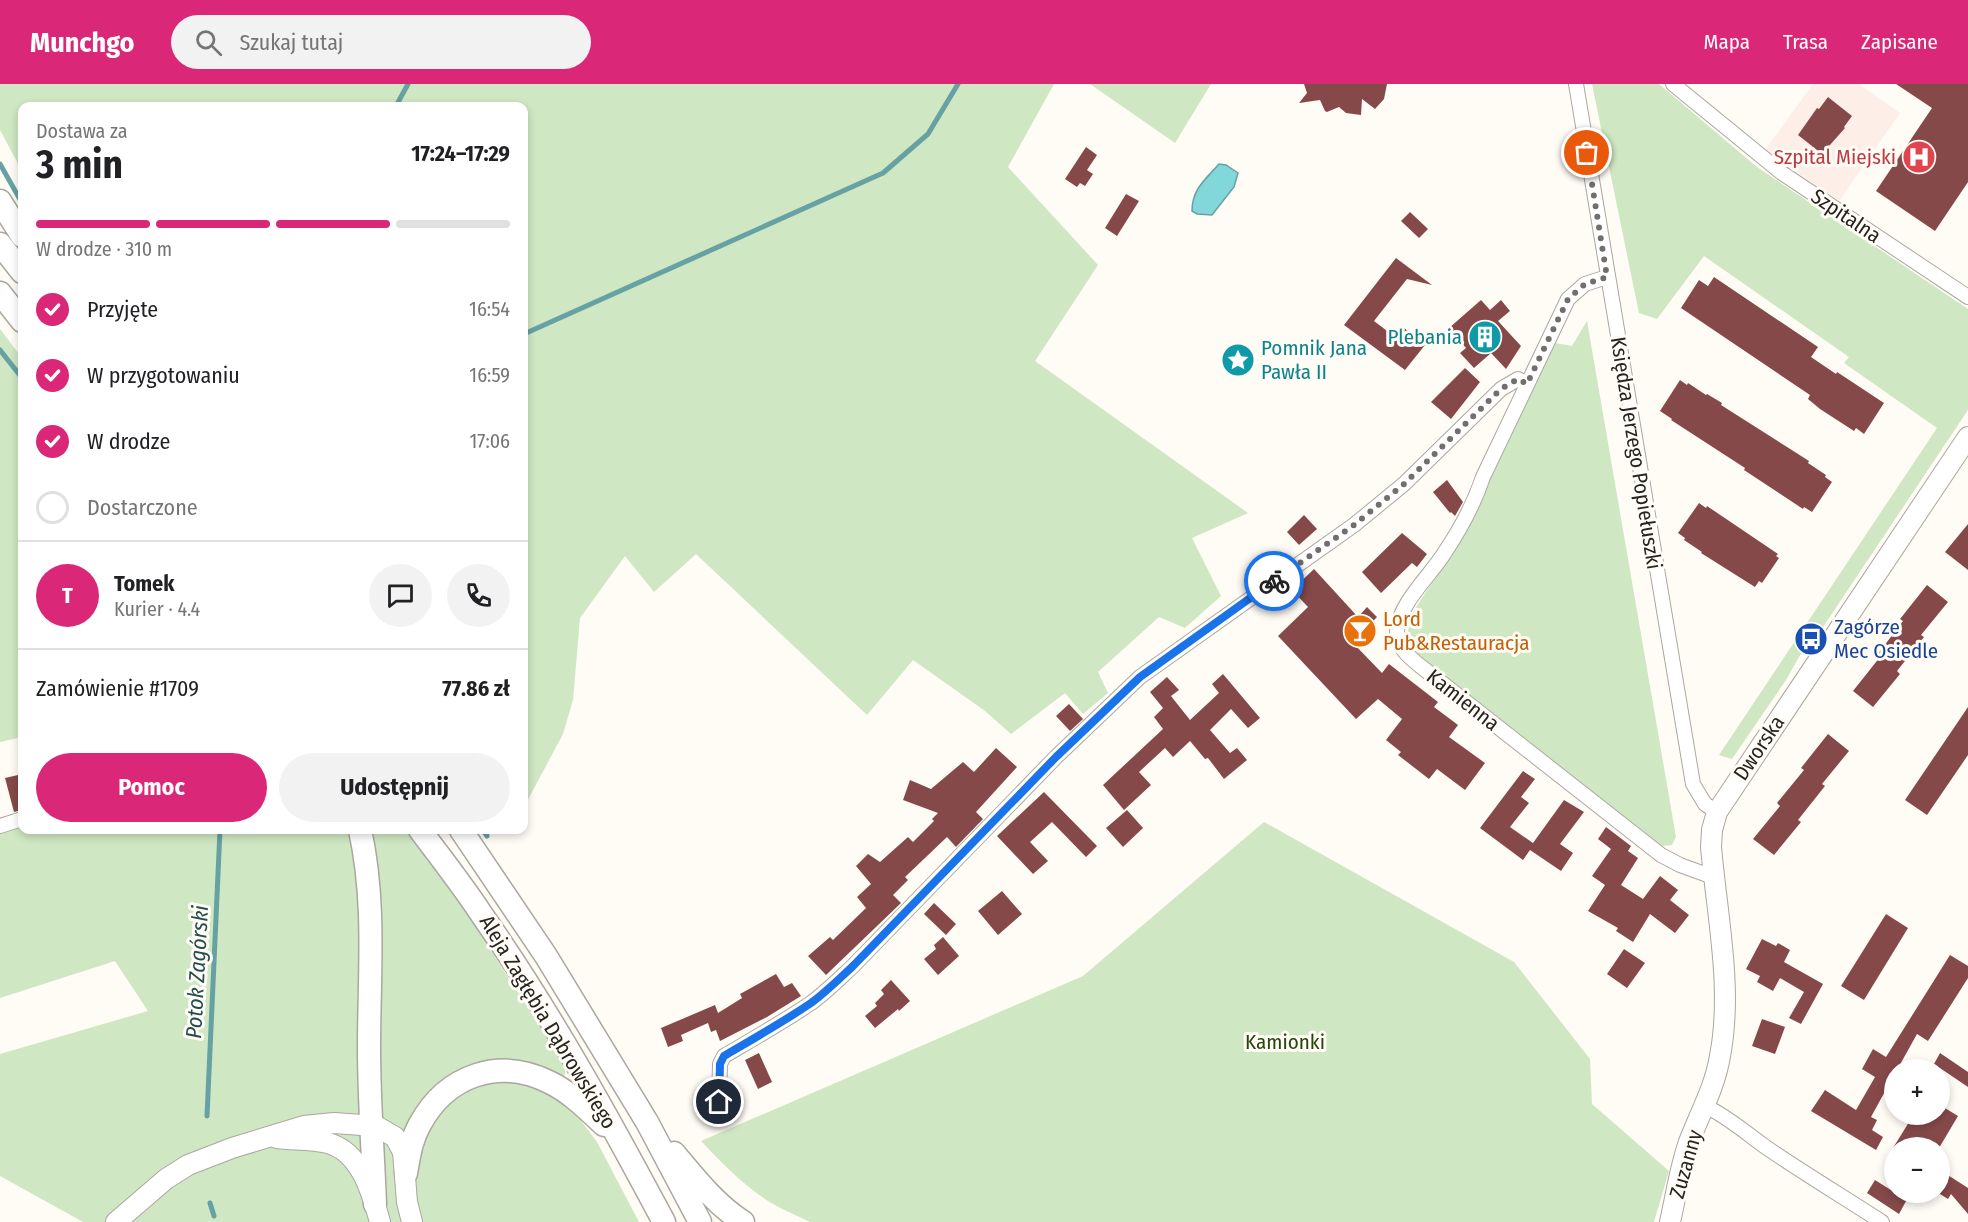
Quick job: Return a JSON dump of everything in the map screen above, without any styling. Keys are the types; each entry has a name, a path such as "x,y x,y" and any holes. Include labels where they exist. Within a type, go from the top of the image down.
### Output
{"main road":[{"path":"0,201 18,230"},
{"path":"0,244 18,267"},
{"path":"0,293 18,316"},
{"path":"0,310 18,325"},
{"path":"361,834 370,920 369,1049 377,1213"},
{"name":"Aleja Zagłębia Dąbrowskiego","path":"423,834 483,915 549,1019 664,1222"},
{"name":"Aleja Zagłębia Dąbrowskiego","path":"463,834 546,956 647,1122 700,1222"},
{"path":"406,1173 410,1147 428,1112 458,1083 488,1071 513,1071 551,1083 572,1097 621,1143"},
{"path":"647,1122 715,1199 743,1222"}],"street":[{"name":"Księdza Jerzego Popiełuszki","path":"1576,84 1693,784 1706,804 1717,812"},
{"name":"Szpitalna","path":"1673,84 1782,173 1968,297"},
{"name":"Kamienna","path":"1607,277 1585,284 1568,299 1483,477 1469,512 1443,555 1403,611 1397,633 1399,643 1405,653 1419,665 1661,855 1713,878"},
{"path":"719,1102 720,1064 724,1056 813,1002 846,973 1056,757 1140,677 1371,511 1404,484 1501,389 1518,379 1527,384"},
{"name":"Dworska","path":"1705,1106 1721,1056 1725,999 1711,847 1712,830 1717,812 1968,437"},
{"path":"0,826 18,820"},
{"path":"1705,1106 1723,1114 1751,1137 1882,1222"},
{"name":"Zuzanny","path":"1670,1222 1688,1144 1705,1106"},
{"path":"116,1222 166,1179 188,1165 232,1148 304,1126 334,1123 381,1127 395,1137 401,1147 406,1173 407,1202 412,1222"},
{"path":"268,1137 328,1143 339,1148 357,1165 377,1213"}],"shaded area":[{"path":"1813,84 1859,84 1900,113 1839,201 1765,150"}],"green space":[{"path":"0,84 1054,84 1008,167 1098,265 1035,361 1248,513 1192,538 1221,596 1185,628 1159,617 1098,672 1108,693 1083,714 1065,693 1011,734 985,711 913,660 867,715 696,554 654,592 625,556 580,618 573,700 563,734 528,800 528,102 18,102 18,164 0,130"},
{"path":"1090,84 1211,84 1175,143"},
{"path":"1592,84 1659,84 1757,167 1968,309 1968,410 1821,630 1816,627 1786,680 1732,759 1719,755 1937,428 1844,363 1849,357 1704,256 1657,319 1639,313"},
{"path":"1587,321 1676,837 1672,845 1662,846 1419,655 1411,644 1408,634 1413,612 1469,525 1555,343 1572,346"},
{"path":"0,329 18,353 18,738 0,742"},
{"name":"Kamionki","path":"1264,822 1514,962 1590,1059 1592,1104 1669,1171 1654,1222 810,1222 778,1207 750,1188 701,1141 1083,976"},
{"path":"18,826 18,834 409,834 471,919 566,1068 561,1094 597,1142 639,1222 83,1222 0,1176 0,1054 148,1011 115,961 0,998 0,832"}],"water":[{"path":"1219,164 1226,165 1238,173 1234,187 1212,215 1197,214 1192,211 1194,197 1204,180"}],"building":[{"path":"1304,84 1387,84 1384,99 1375,109 1362,99 1361,115 1346,113 1339,107 1327,112 1320,100 1299,103 1307,93"},
{"path":"1896,84 1968,84 1968,182 1935,231 1876,191 1932,108"},
{"path":"1828,97 1852,116 1845,128 1822,154 1798,135 1817,108 1819,109"},
{"path":"1086,147 1097,155 1087,170 1093,174 1085,186 1080,183 1077,187 1065,179"},
{"path":"1126,194 1139,201 1117,236 1105,228"},
{"path":"1410,212 1428,229 1419,238 1401,221"},
{"path":"1396,258 1432,285 1407,279 1374,321 1395,337 1403,327 1425,345 1405,370 1344,325"},
{"path":"1714,277 1818,347 1811,357 1884,403 1864,434 1856,428 1854,431 1820,409 1808,399 1810,395 1681,308 1699,280 1708,286"},
{"name":"Plebania","path":"1481,300 1490,310 1501,300 1510,311 1498,321 1521,346 1506,369 1491,353 1474,368 1460,353 1466,348 1449,328"},
{"path":"1465,368 1480,382 1451,419 1431,402"},
{"path":"1680,380 1722,403 1721,405 1809,461 1808,463 1826,475 1825,477 1832,482 1812,512 1804,507 1803,509 1744,470 1745,468 1660,411"},
{"path":"1447,480 1463,502 1455,516 1433,492"},
{"path":"1699,503 1706,508 1707,506 1778,554 1776,556 1779,558 1762,583 1759,581 1755,587 1701,553 1678,533"},
{"path":"1304,515 1317,529 1299,545 1287,532"},
{"path":"1968,524 1968,570 1945,552"},
{"path":"1402,533 1427,554 1417,567 1412,563 1381,593 1362,572"},
{"path":"1314,569 1358,617 1367,607 1377,617 1353,643 1382,673 1389,664 1438,702 1434,707 1458,725 1449,737 1485,763 1465,790 1437,769 1429,779 1398,755 1401,752 1386,740 1402,719 1378,699 1356,719 1278,636 1308,607 1292,590"},
{"path":"1927,585 1948,602 1921,635 1924,637 1897,671 1900,674 1873,707 1853,691 1880,657 1877,655 1903,621 1900,619"},
{"path":"1223,674 1260,718 1248,728 1231,709 1210,730 1230,753 1237,748 1247,760 1224,779 1208,758 1205,759 1190,741 1173,757 1165,748 1139,772 1151,785 1124,810 1103,785 1163,729 1154,717 1163,708 1150,692 1167,677 1179,690 1171,696 1190,720 1219,693 1212,684"},
{"path":"1069,704 1083,719 1070,731 1056,716"},
{"path":"1968,707 1968,755 1927,815 1905,800"},
{"path":"1828,734 1849,751 1822,784 1825,786 1798,820 1801,822 1774,855 1753,839 1780,806 1777,803 1804,770 1801,768"},
{"path":"996,748 1017,767 976,812 983,819 956,847 947,837 905,877 908,880 893,895 901,903 826,975 808,956 830,937 833,940 866,908 857,897 871,884 856,866 868,854 880,862 908,837 913,842 934,821 932,819 938,813 903,800 910,780 931,789 963,762 974,772"},
{"path":"1523,771 1535,779 1521,797 1529,803 1510,827 1533,843 1564,800 1584,812 1560,844 1573,853 1561,871 1530,850 1523,860 1480,828"},
{"path":"18,775 18,811 14,812 5,778"},
{"path":"1044,792 1097,846 1086,857 1052,822 1030,842 1048,861 1033,874 997,836"},
{"path":"1127,810 1143,828 1123,847 1106,828"},
{"path":"1606,827 1631,846 1628,851 1638,858 1621,885 1643,899 1660,876 1678,890 1670,900 1689,915 1675,933 1650,914 1633,942 1616,931 1618,928 1588,911 1605,885 1592,876 1611,849 1598,839"},
{"path":"1002,891 1022,914 998,935 978,911"},
{"path":"934,903 956,924 946,935 924,914"},
{"path":"1886,914 1908,928 1864,1000 1841,986"},
{"path":"943,937 959,956 938,975 924,959 936,949 934,945"},
{"path":"1762,939 1776,946 1778,943 1790,950 1784,962 1823,984 1801,1024 1789,1018 1804,992 1780,978 1773,991 1757,982 1760,976 1746,969"},
{"path":"1624,949 1645,963 1627,988 1607,974"},
{"path":"1950,955 1968,966 1968,978 1928,1041 1917,1034 1903,1059 1884,1059 1884,1093 1871,1117 1877,1120 1872,1130 1883,1137 1876,1150 1811,1111 1825,1090 1856,1110 1875,1077 1862,1069 1873,1049 1886,1057"},
{"path":"776,974 784,987 792,983 801,996 767,1017 720,1041 716,1030 711,1032 708,1023 681,1035 683,1041 668,1047 661,1028 715,1005 718,1013 742,998 740,994"},
{"path":"891,980 910,1001 875,1028 865,1016 877,1006 875,1003 884,994 881,990"},
{"path":"1762,1019 1785,1027 1775,1054 1752,1046"},
{"path":"759,1053 772,1082 758,1089 745,1060"},
{"path":"1940,1053 1949,1059 1937,1059"},
{"path":"1950,1060 1968,1072 1968,1087 1950,1075"},
{"path":"1950,1111 1958,1116 1946,1137 1900,1137 1907,1125 1950,1125"},
{"path":"1950,1176 1968,1188 1968,1214 1951,1194 1950,1196"},
{"path":"1875,1180 1884,1186 1884,1203 1905,1203 1899,1214 1867,1193"}],"waterway":[{"name":"Potok Zagórski","path":"398,102 408,84"},
{"path":"528,332 883,173 928,134 958,84"},
{"path":"0,164 18,196"},
{"path":"0,350 18,373"},
{"name":"Potok Zagórski","path":"207,1116 220,834"},
{"name":"Potok Zagórski","path":"210,1203 214,1216"}],"way so far":[{"path":"1274,581 1354,525 1404,484 1501,389 1518,379 1527,384 1568,299 1585,284 1607,277 1587,153"}],"place":[{"name":"Szpital Miejski","path":"1919,157"},
{"name":"Plebania","path":"1485,337"},
{"name":"Pomnik Jana Pawła II","path":"1238,360"},
{"name":"Lord Pub&Restauracja","path":"1360,631"},
{"name":"Zagórze Mec Osiedle","path":"1811,639"}],"route":[{"path":"719,1102 720,1064 724,1056 813,1002 832,986 1056,757 1140,677 1274,581"}]}
